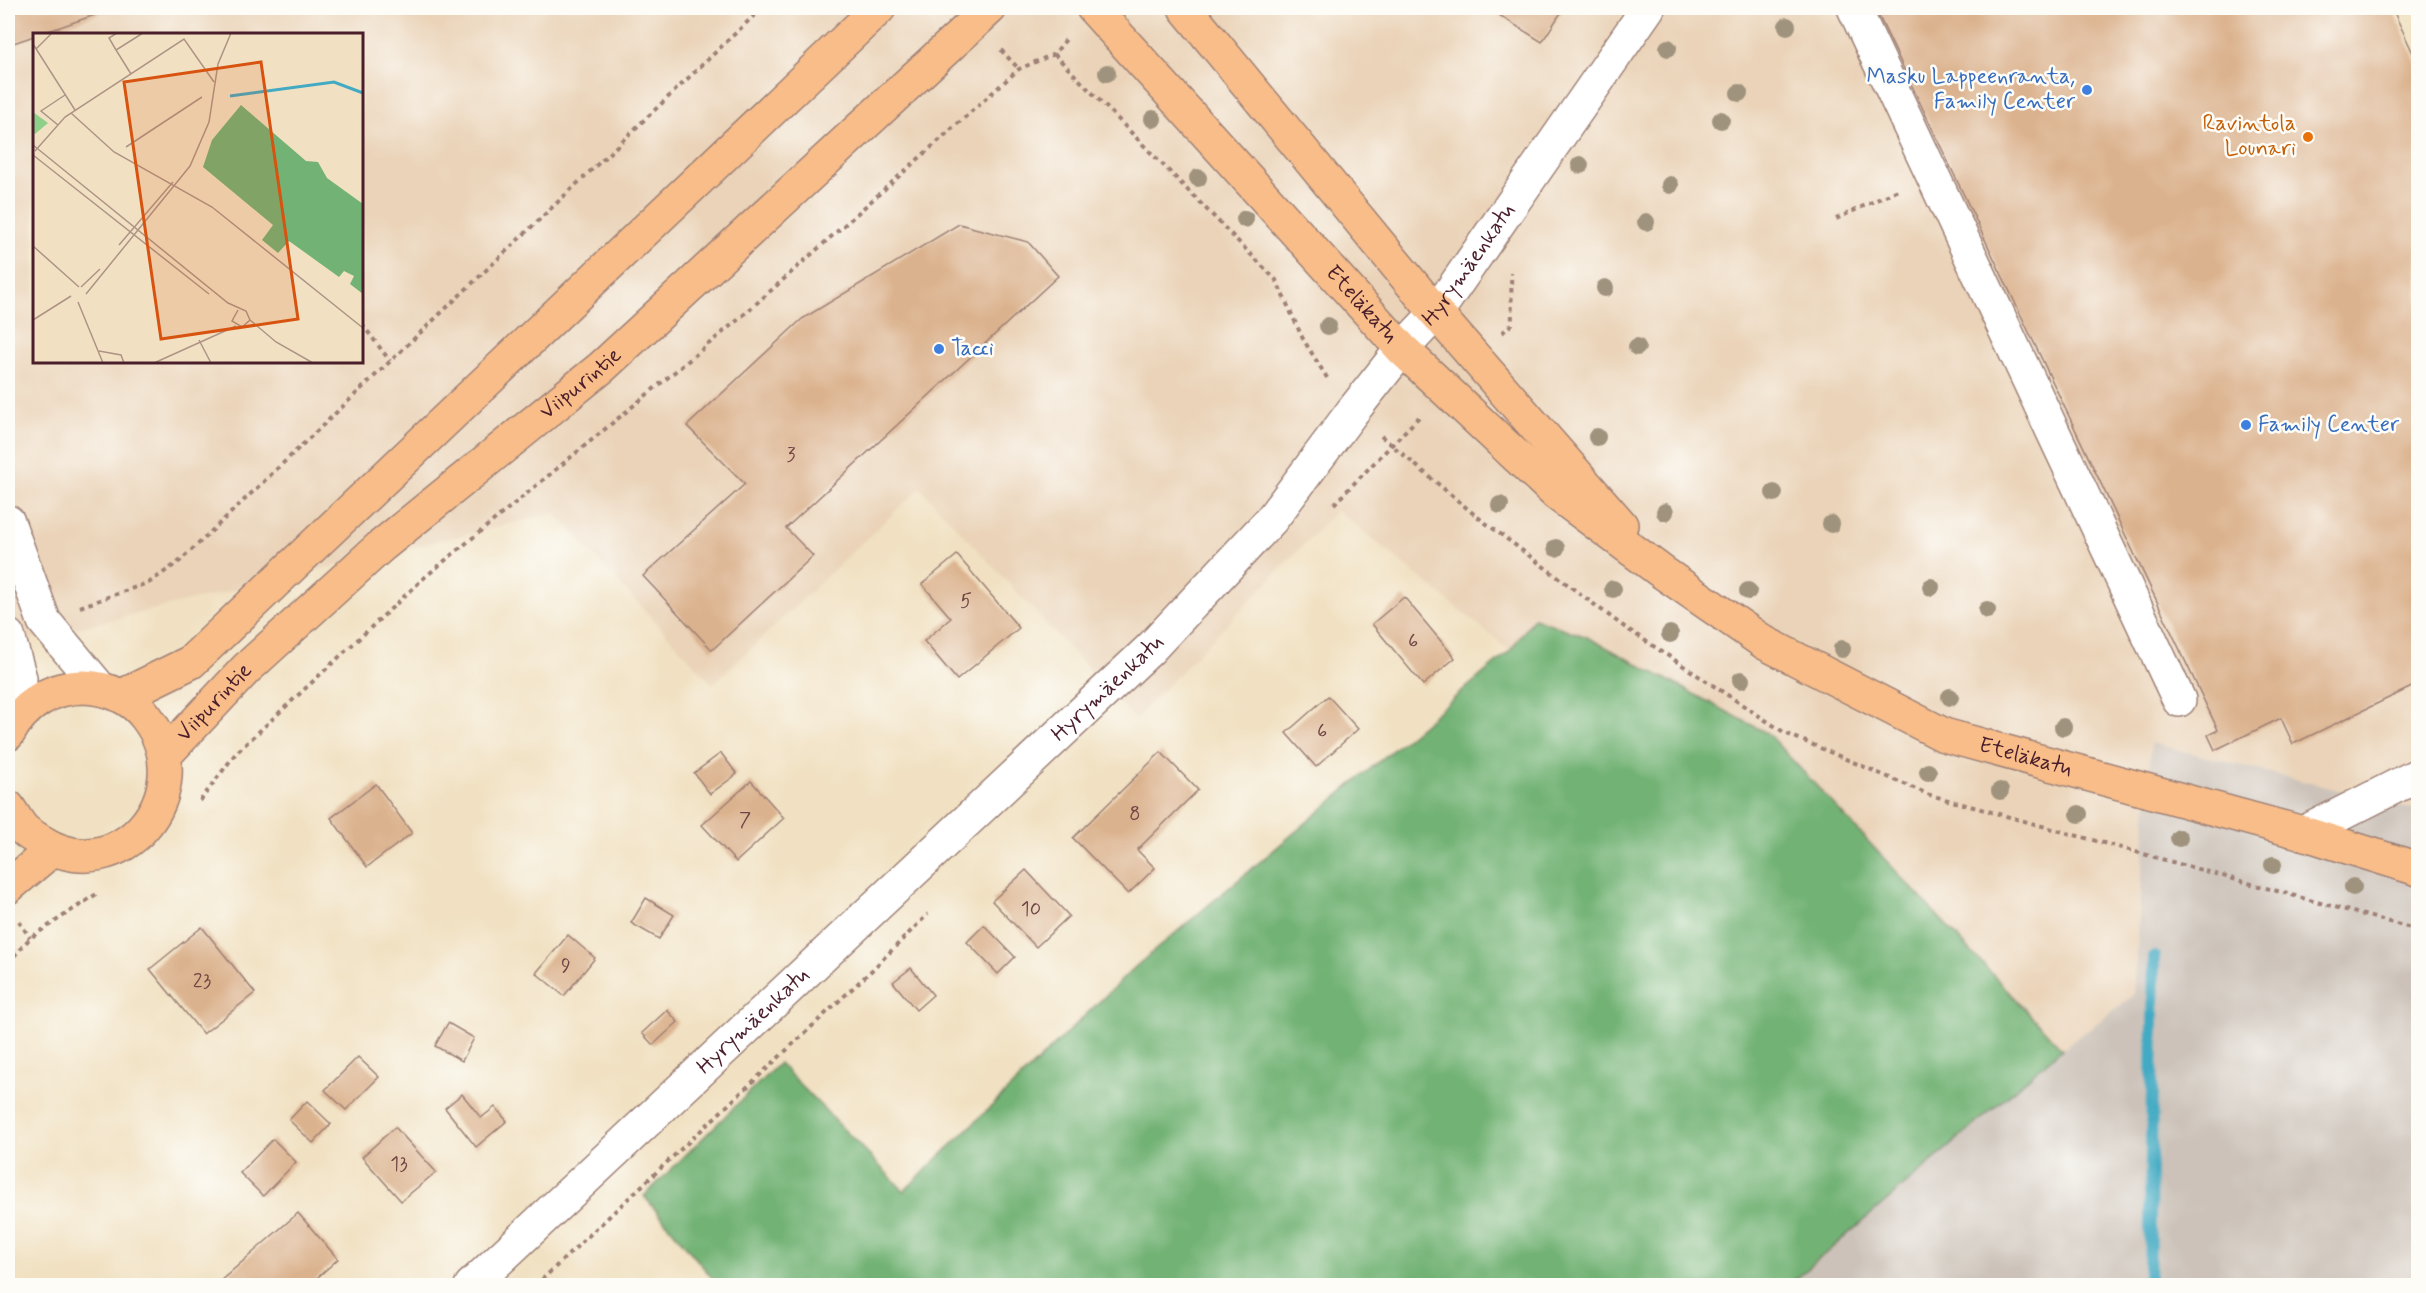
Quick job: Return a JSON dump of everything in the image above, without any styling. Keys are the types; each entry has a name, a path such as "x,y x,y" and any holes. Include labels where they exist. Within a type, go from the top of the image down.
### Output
{"main road":[{"name":"Viipurintie","path":"111,692 191,662 879,8"},
{"name":"Viipurintie","path":"165,755 246,669 380,547 602,367 990,8"},
{"name":"Eteläkatu","path":"1093,8 1402,349 1557,494 1662,572 1765,643 1944,735 2303,833 2418,869"},
{"name":"Eteläkatu","path":"1185,8 1436,313 1662,572"},
{"path":"8,807 24,831 53,849 78,854 103,852 126,842 145,826 159,805 166,780 165,755 157,731 142,711 111,692 68,687 39,698 11,726"},
{"path":"8,887 53,849"}],"street":[{"name":"Hyrymäenkatu","path":"471,1286 1150,649 1271,520 1402,349 1436,313 1648,8"},
{"path":"1854,8 2179,700"},
{"path":"8,522 44,621 111,692"},
{"path":"8,636 20,678 11,726"},
{"path":"2303,833 2418,775"}],"path":[{"path":"44,621 150,582 180,561 762,8"},
{"path":"196,807 236,753 425,577 739,319 1019,69 1053,54 1093,8"},
{"path":"1053,54 1276,280 1303,339 1328,380 1352,412"},
{"path":"1836,219 1932,174"},
{"path":"363,325 390,362"},
{"path":"8,963 30,938 103,891"}],"shaded area":[{"path":"8,8 2391,8 2418,65 2418,810 2151,743 2134,995 2062,1049 1767,733 1587,637 1534,618 1510,651 1337,510 1135,719 920,488 713,684 554,513 27,640 8,659"},
{"path":"2151,743 2418,810 2418,1285 1789,1286 2062,1049 2134,995"}],"green space":[{"path":"1534,618 1587,637 1767,733 2062,1049 1789,1285 718,1285 644,1196 779,1063 904,1191 1135,967 1510,651"}],"building":[{"path":"8,8 115,8 43,33 33,33 33,36 8,45"},
{"path":"1488,8 1564,8 1542,42"},
{"name":"Family Center","path":"1875,8 2392,8 2418,64 2418,684 2293,744 2281,718 2215,750 2208,735 2218,730"},
{"path":"959,224 1028,242 1058,276 786,528 813,556 712,650 643,576 745,484 687,426 802,319"},
{"path":"957,555 1019,628 957,680 924,641 951,618 922,584"},
{"path":"1404,597 1455,658 1423,685 1372,624"},
{"path":"1328,696 1358,729 1316,767 1286,733"},
{"path":"1161,752 1198,790 1137,850 1155,868 1128,894 1073,838"},
{"path":"721,753 737,774 710,794 694,773"},
{"path":"751,781 784,818 736,862 702,825"},
{"path":"376,784 412,833 367,867 331,818"},
{"path":"1026,870 1069,916 1036,947 992,901"},
{"path":"646,898 674,915 659,939 631,923"},
{"path":"984,925 1015,957 998,974 967,942"},
{"path":"202,927 255,993 203,1034 150,969"},
{"path":"568,935 595,958 564,996 536,973"},
{"path":"911,968 933,995 916,1010 893,982"},
{"path":"667,1010 678,1022 653,1045 642,1033"},
{"path":"448,1023 474,1038 462,1061 435,1046"},
{"path":"358,1057 379,1077 346,1110 325,1090"},
{"path":"462,1094 481,1118 495,1107 507,1121 476,1147 445,1108"},
{"path":"307,1101 331,1124 313,1143 289,1120"},
{"path":"395,1127 436,1172 401,1201 362,1157"},
{"path":"273,1139 296,1162 263,1196 240,1173"},
{"path":"298,1213 338,1259 308,1286 220,1286 218,1283"}],"waterway":[{"path":"2149,1286 2154,957"}],"place":[{"name":"Masku Lappeenranta, Family Center","path":"2087,90"},
{"name":"Ravintola Lounari","path":"2308,137"},
{"name":"Tacci","path":"939,349"},
{"name":"Family Center","path":"2246,425"}]}
